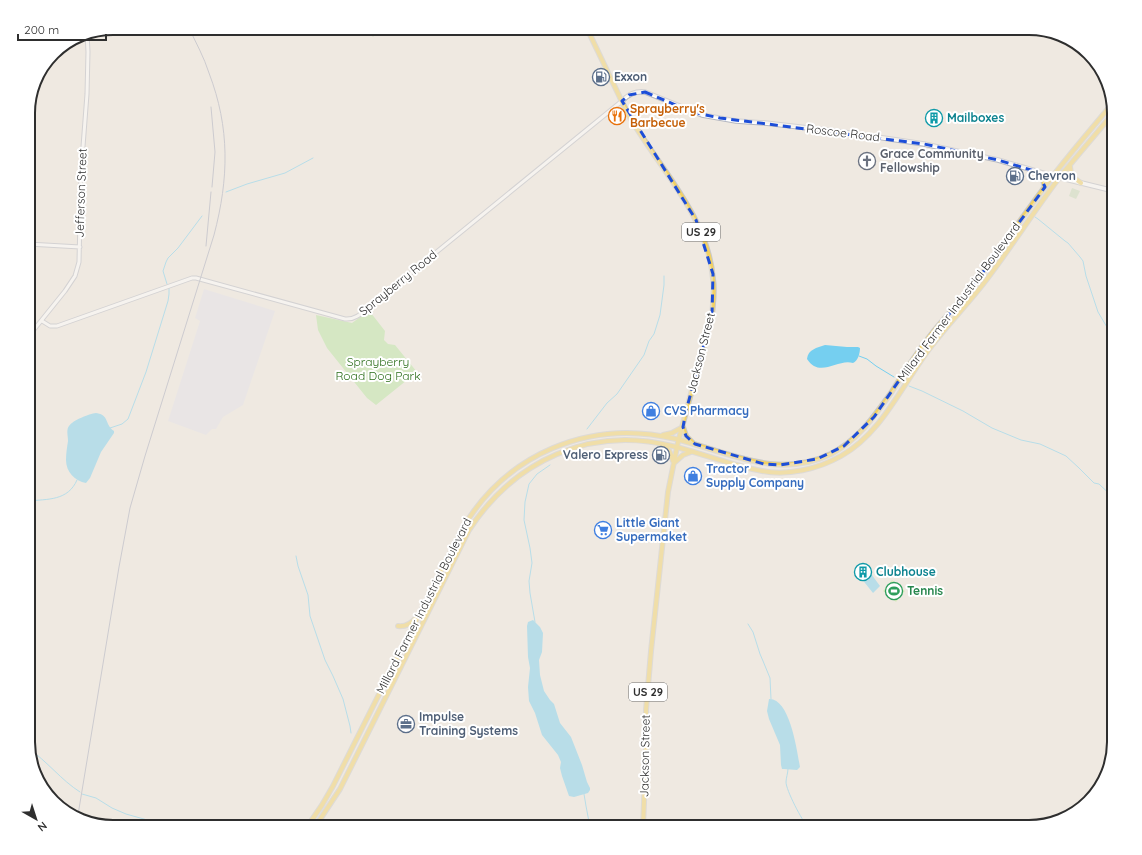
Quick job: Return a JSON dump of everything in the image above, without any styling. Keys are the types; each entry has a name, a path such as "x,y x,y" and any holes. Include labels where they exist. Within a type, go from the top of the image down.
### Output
{"main road":[{"name":"Jackson Street","path":"590,35 632,120 689,208 700,229 711,264 714,284 712,315 678,440 668,492 646,710 643,820"},
{"name":"Roscoe Road","path":"622,101 631,93 642,91 702,115 736,121 843,132 924,144 998,160 1060,178 1107,189"},
{"name":"Millard Farmer Industrial Boulevard","path":"312,820 332,786 459,535 470,516 491,490 517,468 549,450 588,437 621,433 638,433 661,436 764,464 780,465 801,463 831,454 850,442 874,417 924,344 975,283 1053,176 1107,110"},
{"name":"Millard Farmer Industrial Boulevard","path":"320,820 340,789 469,530 490,502 505,486 546,458 595,443 612,441 635,440 660,443 764,472 794,472 818,466 836,459 853,449 878,424 929,349 986,280 1060,178 1107,121"},
{"path":"1070,166 1071,175 1081,183"},
{"path":"1038,172 1042,176 1045,187"},
{"path":"661,436 672,433 682,427 686,436 695,444"},
{"path":"660,443 671,453 674,464 683,455 692,451"},
{"path":"398,626 407,626 410,624 422,609"}],"street":[{"name":"Jefferson Street","path":"35,329 75,276 79,262 82,165 87,97 87,40"},
{"name":"Sprayberry Road","path":"42,321 52,326 62,325 192,278 345,320 353,319 369,308 622,101"},
{"path":"35,244 80,246"}],"highlighted area":[{"path":"645,92 692,112 720,118 924,144 998,160 1038,172 1045,187 975,283 924,344 874,417 844,446 817,459 780,465 764,464 695,444 686,436 683,427 686,411 712,315 713,274 696,220 622,101 629,95"}],"shaded area":[{"path":"204,289 275,311 243,405 223,417 216,429 212,429 206,435 168,421 200,321 195,318"}],"green space":[{"path":"1072,188 1080,191 1076,199 1069,196"},
{"name":"Sprayberry Road Dog Park","path":"367,312 371,313 385,331 384,340 388,344 395,345 417,372 376,405 367,398 327,348 318,330 316,315 352,323"},
{"name":"Tennis","path":"892,580 905,591 896,602 883,591"}],"water":[{"path":"825,345 858,347 860,348 859,354 856,361 853,363 841,363 823,368 812,365 807,359 809,353 813,349"},
{"path":"96,413 105,418 114,433 101,452 90,478 86,483 78,480 69,472 66,464 68,441 67,433 71,424 85,416"},
{"path":"869,571 880,586 873,593 861,578"},
{"path":"533,620 540,627 543,633 542,652 539,660 540,675 544,691 554,704 560,723 571,737 590,788 588,793 574,797 569,796 560,768 561,762 558,755 542,735 535,713 529,701 528,687 530,668 528,657 527,626 528,622"},
{"path":"769,699 776,701 782,707 787,716 799,759 800,767 797,770 782,769 780,745 767,711"}],"waterway":[{"path":"226,192 285,173 313,158"},
{"path":"167,284 163,271 168,258 178,248 202,216"},
{"path":"1035,217 1068,243 1083,261 1086,276 1098,312 1107,327"},
{"path":"587,429 607,403 617,394 644,355 649,341 654,334 660,315 664,276"},
{"path":"110,428 122,424 128,419 146,372 168,301 169,288"},
{"path":"859,356 867,359 894,377"},
{"path":"909,386 963,411 992,428 1021,440 1040,444 1066,456 1094,483 1099,484 1107,491"},
{"path":"535,622 530,593 529,581 532,563 524,520 525,502 529,484 537,474 550,465"},
{"path":"35,500 57,498 68,492 77,480"},
{"path":"296,556 308,595 310,616 325,660 343,699 351,733"},
{"path":"748,624 753,632 770,678 771,699"},
{"path":"37,755 80,792"},
{"path":"788,769 786,782 787,786 791,798 803,820"},
{"path":"82,794 96,798 112,808 126,814 147,820"},
{"path":"584,794 589,820"}],"railway":[{"path":"79,812 130,508 214,235 219,214 225,173 224,133 216,93 207,67 192,35"},
{"path":"211,107 215,152 212,187"},
{"path":"206,246 211,192"}],"place":[{"name":"Exxon","path":"601,77"},
{"name":"Sprayberry's Barbecue","path":"617,116"},
{"name":"Mailboxes","path":"934,118"},
{"name":"Grace Community Fellowship","path":"867,161"},
{"name":"Chevron","path":"1015,176"},
{"name":"CVS Pharmacy","path":"651,411"},
{"name":"Valero Express","path":"661,455"},
{"name":"Tractor Supply Company","path":"693,476"},
{"name":"Little Giant Supermaket","path":"603,530"},
{"name":"Clubhouse","path":"863,572"},
{"name":"Tennis","path":"894,591"},
{"name":"Impulse Training Systems","path":"406,724"}]}
